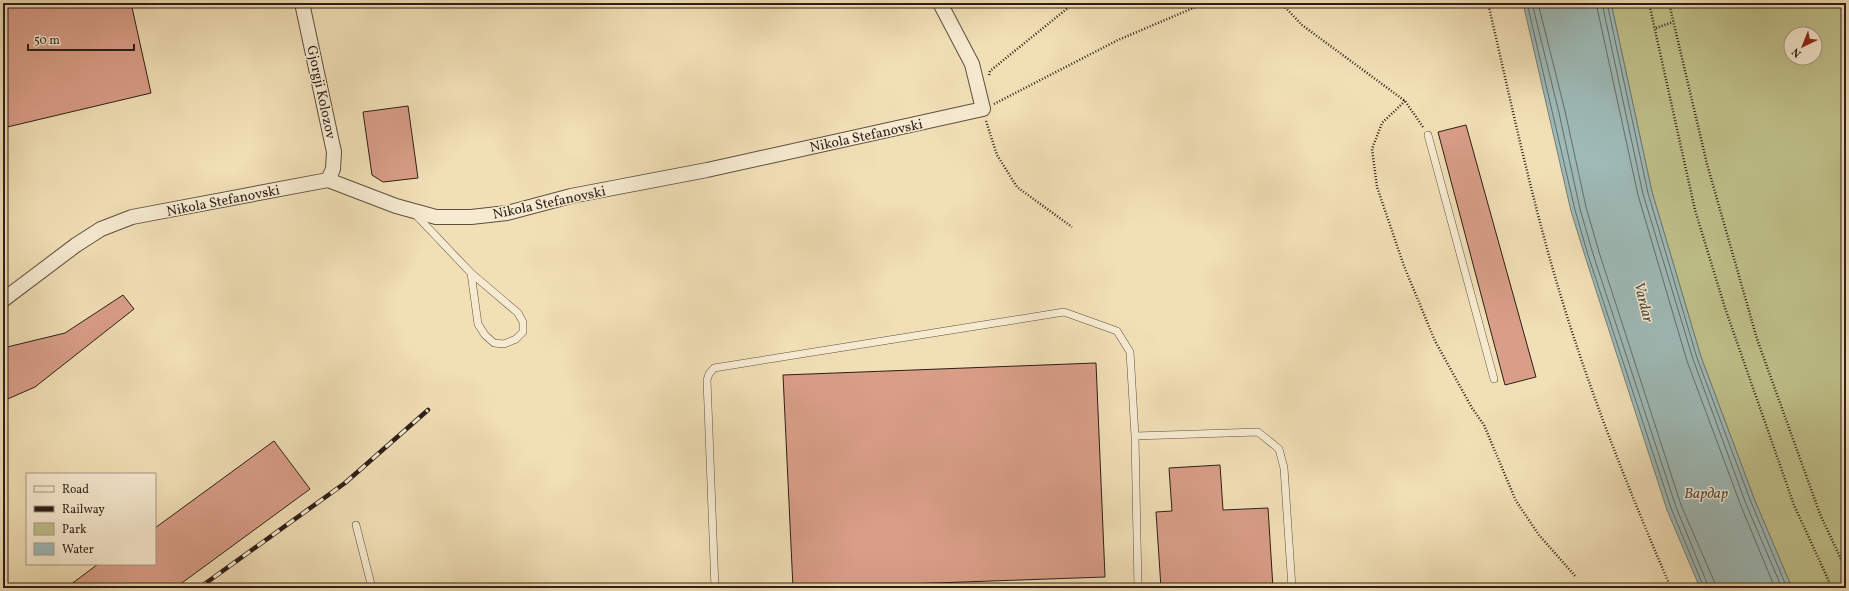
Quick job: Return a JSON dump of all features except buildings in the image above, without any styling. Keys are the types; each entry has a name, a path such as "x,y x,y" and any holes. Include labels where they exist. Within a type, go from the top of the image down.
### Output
{"street":[{"name":"Gjorgji Kolozov","path":"302,3 334,152 333,168 328,180"},
{"path":"940,3 972,64 983,109"},
{"name":"Nikola Stefanovski","path":"3,300 76,245 100,229 132,217 328,180 396,206 436,217 471,218 507,213 571,196 707,170 983,109"}],"lane":[{"path":"1428,135 1494,379"},
{"path":"411,210 471,273 518,313 523,322 523,332 516,339 504,344 494,343 485,335 478,324 471,273"},
{"path":"714,588 707,380 709,374 714,368 1064,312 1117,331 1130,352 1135,436 1138,588"},
{"path":"1135,436 1258,432 1279,449 1284,468 1292,588"},
{"path":"356,525 372,588"}],"path":[{"path":"989,79 990,71 1074,3"},
{"path":"1072,227 1016,187 997,155 983,109 1118,40 1205,3"},
{"path":"1281,3 1302,25 1405,101 1428,135"},
{"path":"1488,3 1526,167 1562,299 1602,420 1671,588"},
{"path":"1649,3 1656,28 1695,210 1725,308 1794,505 1832,588"},
{"path":"1669,3 1707,164 1757,339 1820,514 1846,570"},
{"path":"1656,28 1673,22"},
{"path":"1405,101 1382,123 1372,150 1377,187 1404,266 1435,341 1472,408 1484,425 1516,501 1539,535 1575,576"}],"green space":[{"path":"1611,3 1846,3 1846,588 1792,588 1755,501 1701,357 1652,192"}],"water":[{"name":"Вардар","path":"1523,3 1611,3 1652,192 1701,357 1755,501 1792,588 1700,588 1667,510 1571,211"}],"railway":[{"path":"199,588 345,483 428,410"}],"water label":[{"name":"Vardar","path":"1644,302"}]}
